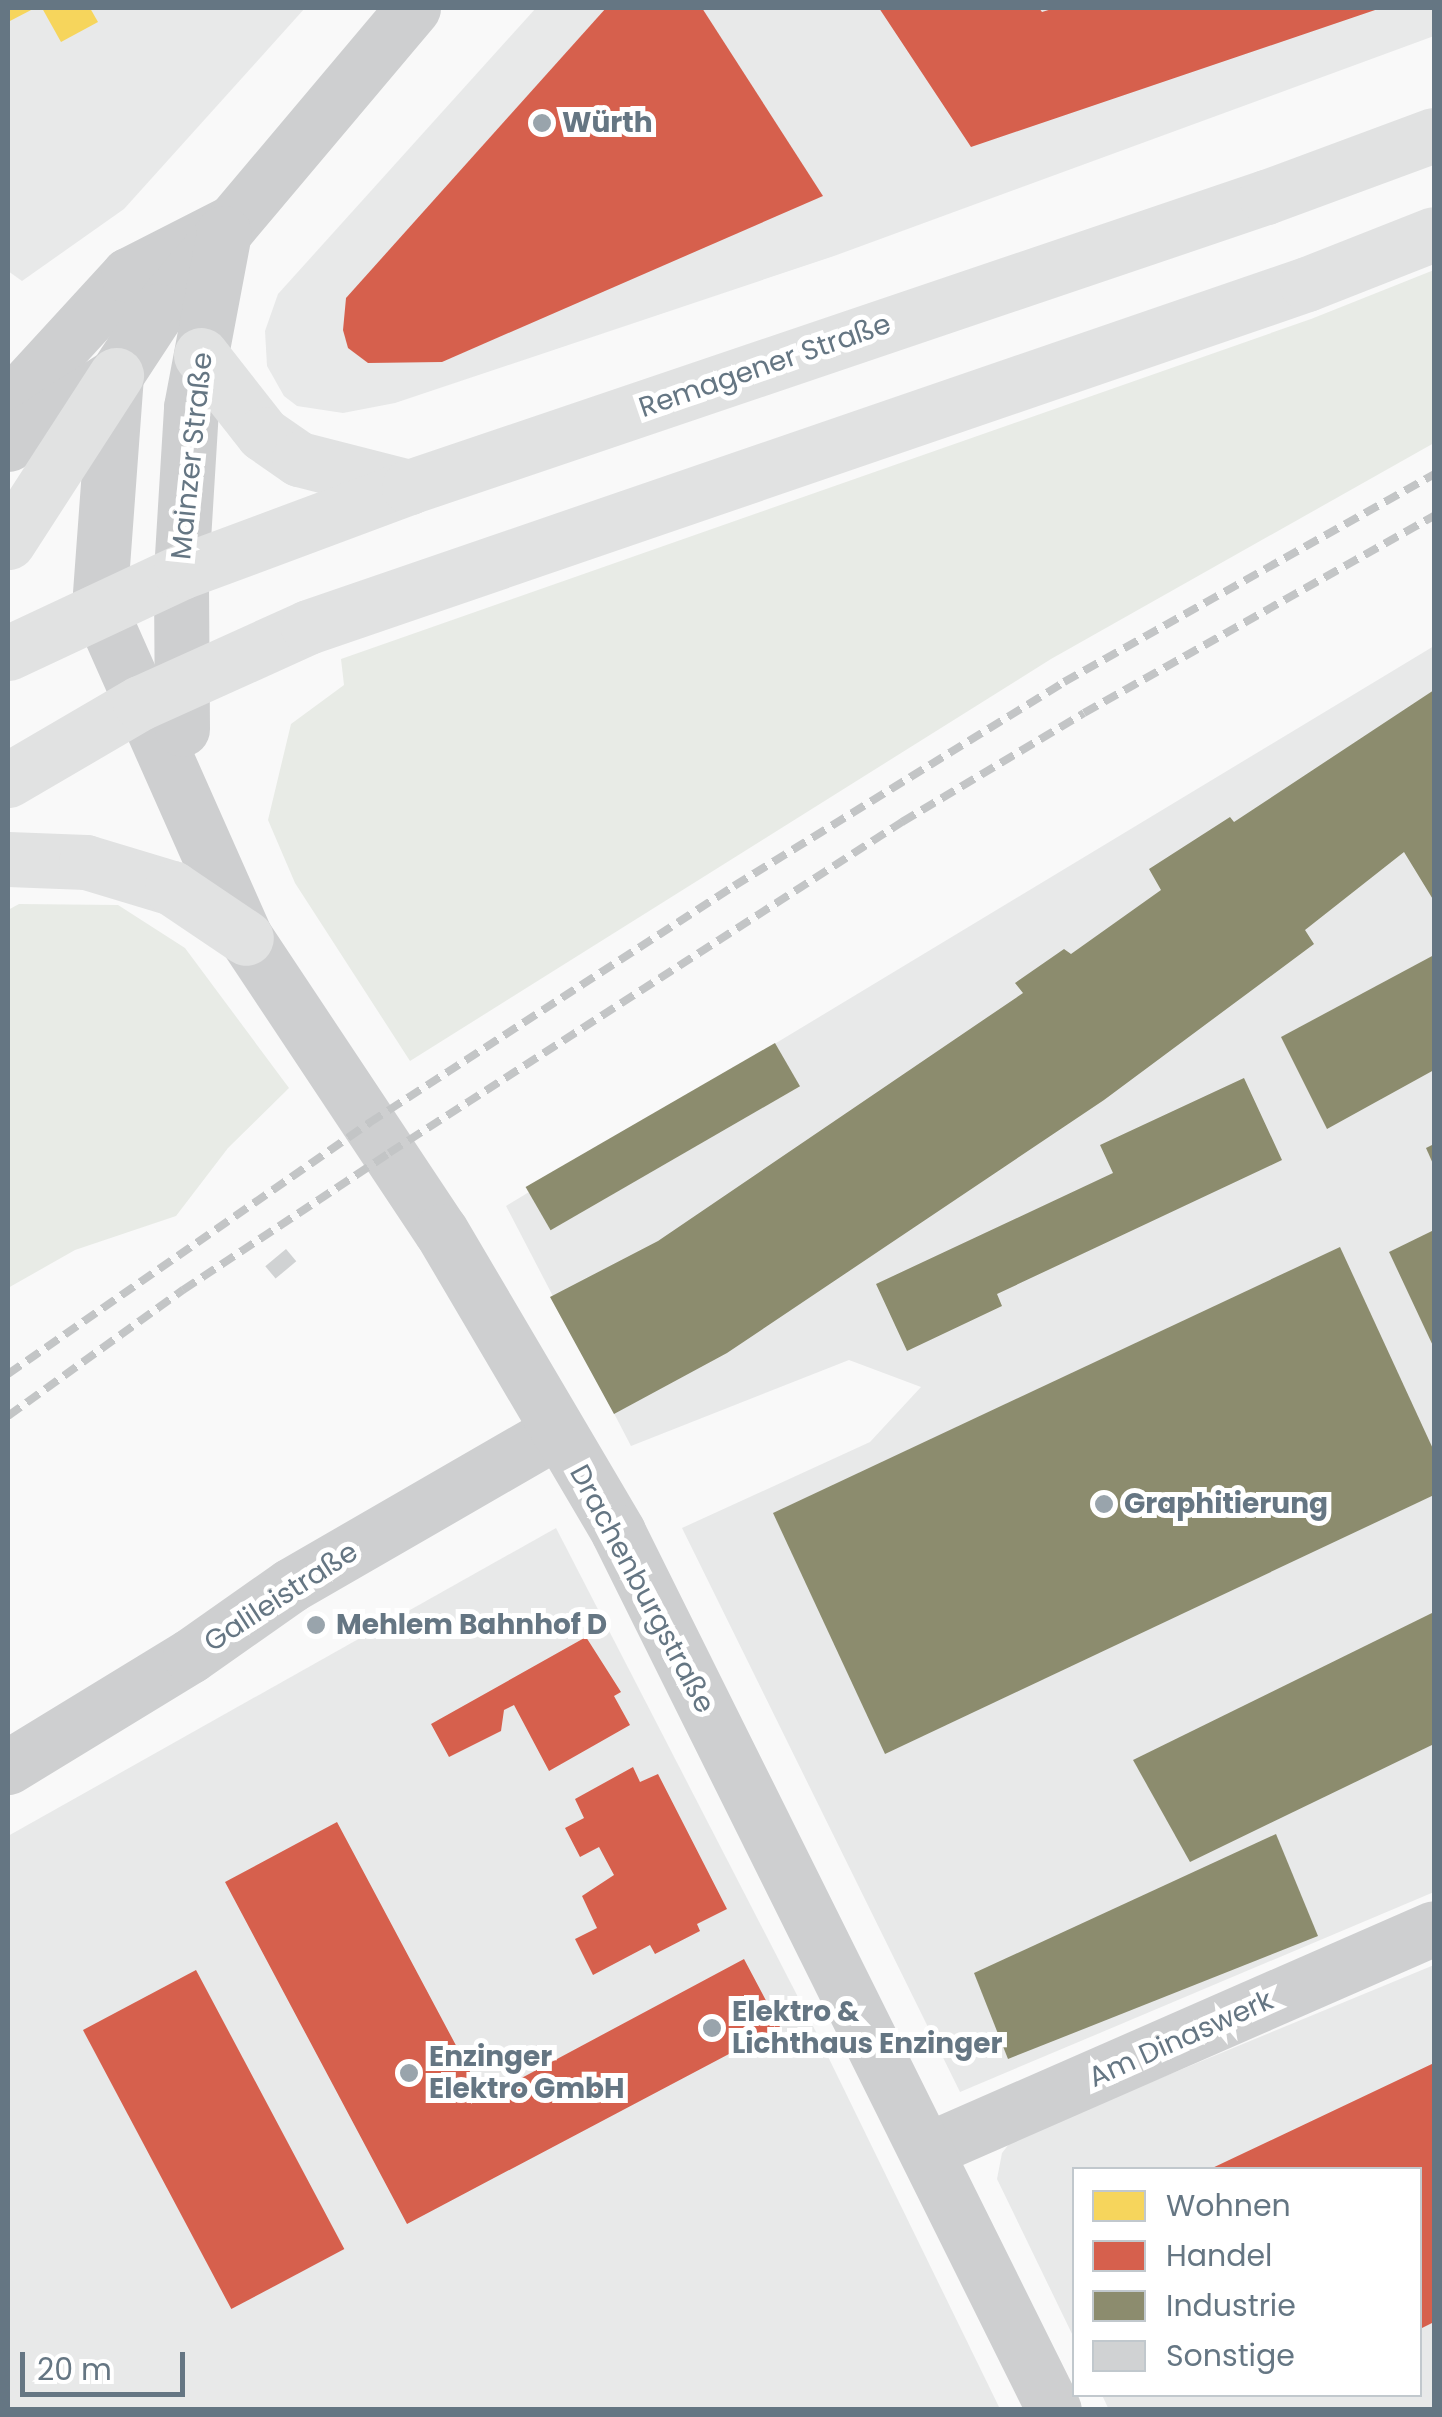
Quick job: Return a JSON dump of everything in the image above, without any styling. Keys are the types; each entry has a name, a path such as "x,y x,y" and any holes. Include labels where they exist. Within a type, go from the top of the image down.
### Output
{"main road":[{"name":"Remagener Straße","path":"99,607 409,486 1266,197 1434,135"},
{"path":"8,780 162,694 327,620 1308,284 1434,234"},
{"path":"201,354 263,434 299,458 409,486"},
{"path":"8,542 116,375"},
{"path":"8,653 99,607"},
{"path":"8,860 86,862 172,888 246,938"}],"street":[{"name":"Mainzer Straße","path":"162,694 99,607 116,375 158,311 413,8"},
{"name":"Mainzer Straße","path":"162,694 181,572 192,407 227,226"},
{"name":"Mainzer Straße","path":"19,380 128,275 227,226"},
{"path":"8,444 116,375"},
{"name":"Drachenburgstraße","path":"162,694 179,797 246,938 441,1231 618,1532 1054,2410"},
{"name":"Galileistraße","path":"8,1767 190,1656 291,1584 558,1430"},
{"name":"Am Dinaswerk","path":"927,2150 1434,1928"}],"shaded area":[{"path":"8,8 305,8 124,209 22,281 8,271"},
{"path":"536,8 1434,8 1434,36 834,256 395,403 343,413 297,406 284,396 267,366 265,331 278,294"},
{"path":"1434,270 1434,443 1051,659 410,1061 295,883 268,820 291,724 344,685 341,659 1311,319"},
{"path":"1434,646 1434,1892 960,2092 682,1528 870,1442 921,1387 849,1360 631,1446 506,1206"},
{"path":"19,904 118,905 185,948 289,1088 228,1148 176,1216 75,1250 8,1288 8,910"},
{"path":"556,1528 816,2032 1000,2409 8,2409 8,1836"},
{"path":"1434,1965 1434,2409 1109,2410 1103,2397 1422,2397 1422,2167 1072,2167 1072,2334 997,2179 1002,2153 1013,2139"}],"building: Wohnen":[{"path":"8,8 35,8 8,22"},
{"path":"42,8 90,8 98,22 61,42"}],"building: Handel":[{"path":"606,8 702,8 823,196 442,362 368,363 348,348 343,330 346,298"},
{"path":"879,8 1039,8 1042,12 1055,8 1381,8 971,147"},
{"path":"586,1637 621,1692 614,1696 630,1725 549,1771 514,1705 504,1710 501,1731 449,1757 431,1724"},
{"path":"633,1767 640,1782 658,1774 727,1909 697,1924 700,1931 655,1954 650,1945 593,1975 575,1939 597,1928 582,1896 614,1875 599,1847 580,1857 565,1828 584,1818 575,1799"},
{"path":"337,1822 484,2098 744,1959 780,2027 407,2224 225,1882"},
{"path":"196,1970 344,2249 231,2309 83,2030"},
{"path":"1434,2063 1434,2322 1422,2328 1422,2167 1214,2167"}],"building: Industrie":[{"path":"1434,690 1434,901 1404,852 1305,930 1314,944 1104,1100 727,1353 614,1414 550,1297 658,1241 1023,993 1015,983 1064,949 1071,954 1161,890 1149,869 1230,817 1234,822"},
{"path":"1434,955 1434,1070 1327,1129 1281,1037"},
{"path":"775,1043 800,1086 551,1230 526,1187"},
{"path":"1244,1078 1282,1160 997,1294 1002,1306 907,1351 876,1284 1113,1173 1100,1145"},
{"path":"1434,1144 1434,1166 1426,1148"},
{"path":"1434,1230 1434,1348 1389,1252"},
{"name":"Graphitierung","path":"1340,1247 1434,1451 1434,1495 885,1754 773,1513"},
{"path":"1434,1612 1434,1744 1190,1862 1133,1760"},
{"path":"1276,1834 1318,1936 1008,2059 974,1973"}],"building: Sonstige":[{"path":"286,1249 296,1261 276,1279 265,1266"}],"railway":[{"path":"8,1374 369,1123 734,886 1064,682 1434,474"},
{"path":"8,1416 183,1290 389,1153 902,822 1084,713 1434,516"}],"place":[{"name":"Würth","path":"542,123"},
{"name":"Graphitierung","path":"1104,1504"},
{"name":"Mehlem Bahnhof D","path":"316,1625"},
{"name":"Elektro & Lichthaus Enzinger","path":"712,2028"},
{"name":"Enzinger Elektro GmbH","path":"409,2073"}]}
